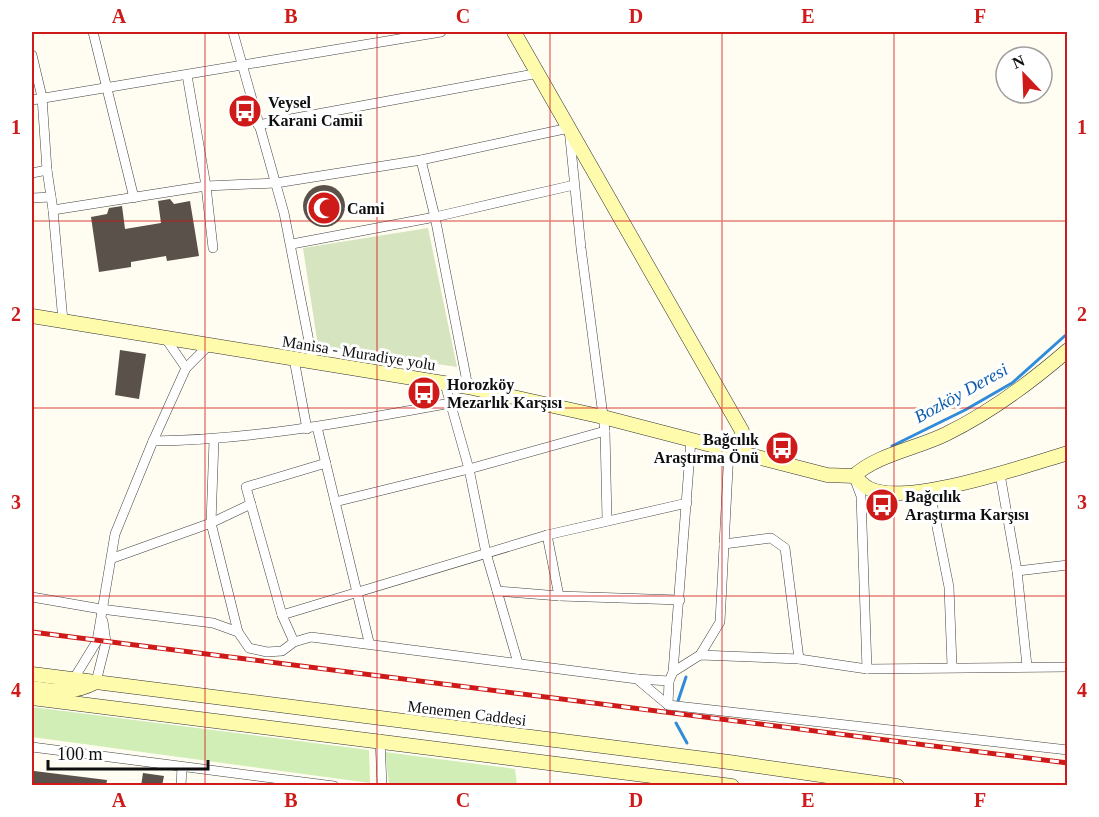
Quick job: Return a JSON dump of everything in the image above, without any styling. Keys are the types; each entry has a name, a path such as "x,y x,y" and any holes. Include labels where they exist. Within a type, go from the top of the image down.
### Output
{"main road":[{"path":"514,32 742,431 733,452"},
{"name":"Manisa - Muradiye yolu","path":"32,316 468,387 604,424 691,441 827,475 854,476"},
{"path":"1068,350 1000,404 945,434 866,465 854,476 869,489 930,492 1068,453"},
{"name":"Menemen Caddesi","path":"32,674 729,762 897,786"},
{"path":"32,688 64,693 80,691 96,682"},
{"path":"32,698 732,786"}],"street":[{"path":"93,32 134,198"},
{"path":"233,32 291,244 313,363"},
{"path":"32,100 108,86 243,67 441,32"},
{"path":"32,56 42,97 46,170 53,210 63,321"},
{"path":"258,125 539,73"},
{"path":"187,75 206,186 213,248"},
{"path":"53,210 206,186 276,183 421,160 569,128 604,424 608,520"},
{"path":"421,160 435,217 468,387"},
{"path":"32,173 46,170"},
{"path":"291,244 435,217 574,185"},
{"path":"32,198 51,196"},
{"path":"166,339 186,368"},
{"path":"73,680 97,641 107,571 113,558 114,534 186,368 209,345"},
{"path":"294,359 312,428 326,463 369,642"},
{"path":"446,384 469,469 486,553 518,663"},
{"path":"153,441 214,440 312,428 452,403"},
{"path":"335,502 469,469 604,424"},
{"path":"214,440 211,523 238,632 241,640 249,648 267,652 282,651 294,642 311,637 369,642 637,679 671,676 700,655 720,622 724,544 733,452"},
{"path":"668,705 680,600 691,441"},
{"path":"294,642 282,615 246,487 326,463"},
{"path":"1000,474 1017,571 1027,666"},
{"path":"854,476 861,496 867,669"},
{"path":"930,492 949,587 952,666"},
{"path":"282,615 547,535 687,503"},
{"path":"113,558 211,523 250,504"},
{"path":"547,535 559,596"},
{"path":"724,544 771,538 785,548 799,659"},
{"path":"1017,571 1068,565"},
{"path":"497,591 559,596 680,600"},
{"path":"32,597 101,609 213,623 238,632"},
{"path":"96,682 106,642 101,609"},
{"path":"700,655 799,659 867,669 952,666 1068,667"},
{"path":"637,679 668,705 1068,750"},
{"path":"380,740 382,786"},
{"path":"32,747 334,786"},
{"path":"181,786 182,767"}],"green space":[{"path":"428,228 457,367 318,346 303,248"},
{"path":"32,707 369,750 370,783 32,737"},
{"path":"385,752 515,769 517,785 389,784"}],"building":[{"name":"Cami","path":"324,185 339,191 345,206 339,221 324,227 309,221 303,206 309,191"},
{"path":"170,199 174,204 190,201 199,256 167,261 166,256 131,262 131,267 99,272 91,217 107,214 109,208 122,206 125,229 161,223 158,201"},
{"path":"120,350 146,354 139,399 115,395"},
{"path":"34,771 107,780 106,786 32,786"},
{"path":"143,773 164,776 162,786 141,786"}],"waterway":[{"name":"Bozköy Deresi","path":"892,446 965,410 1012,383 1068,333"},
{"name":"Bozköy Deresi","path":"678,701 686,677"},
{"name":"Bozköy Deresi","path":"676,723 687,743"}],"railway":[{"path":"32,632 1068,763"}],"place":[{"name":"Veysel Karani Camii","path":"245,111"},
{"name":"Cami","path":"324,208"},
{"name":"Horozköy Mezarlık Karşısı","path":"424,393"},
{"name":"Bağcılık Araştırma Önü","path":"782,448"},
{"name":"Bağcılık Araştırma Karşısı","path":"882,505"}]}
